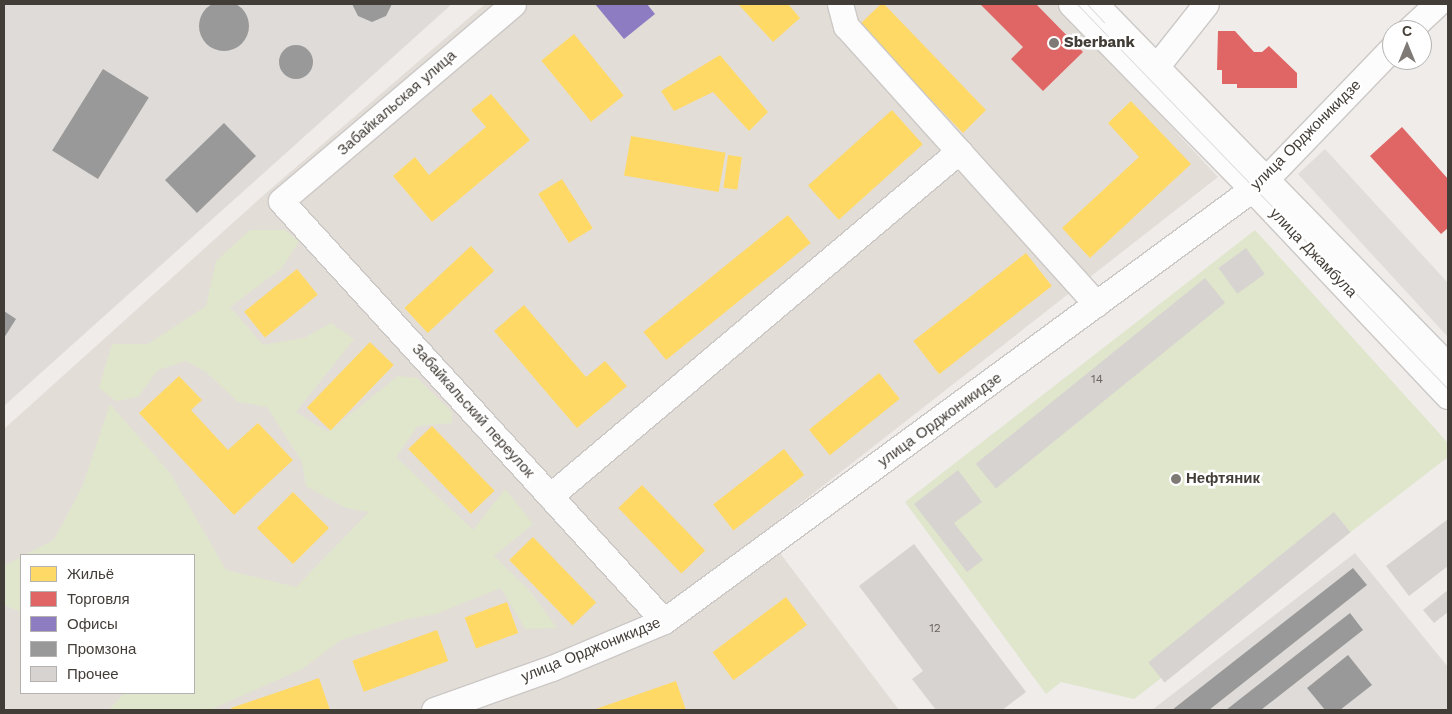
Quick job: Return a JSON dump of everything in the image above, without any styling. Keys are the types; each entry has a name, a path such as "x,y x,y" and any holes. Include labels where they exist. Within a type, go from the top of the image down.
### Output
{"street":[{"name":"Забайкальская улица","path":"281,202 513,4"},
{"path":"840,4 846,26 1096,304"},
{"name":"улица Джамбула","path":"1071,4 1448,366"},
{"name":"улица Джамбула","path":"1095,4 1156,67 1448,396"},
{"path":"1156,67 1206,4"},
{"path":"1420,20 1437,4"},
{"name":"улица Орджоникидзе","path":"434,710 552,668 664,621 1259,183 1382,58"},
{"path":"550,496 959,151"},
{"name":"Забайкальский переулок","path":"281,202 664,621"}],"shaded area":[{"path":"4,4 452,4 4,406"},
{"path":"485,4 1057,4 1218,177 764,532 899,710 4,710 4,429 266,193"},
{"path":"1325,149 1448,283 1448,337 1298,174"},
{"path":"1355,553 1448,667 1448,707 1445,710 1152,710"}],"green space":[{"path":"250,230 285,230 299,241 282,268 230,307 263,345 304,338 331,323 354,339 296,412 328,432 398,376 417,378 452,412 452,423 418,426 396,457 473,530 505,489 533,524 494,556 529,590 557,628 525,629 501,588 436,614 407,619 341,640 302,669 210,710 109,710 123,694 195,694 195,554 26,554 54,540 82,487 110,404 170,473 226,570 296,587 369,512 346,508 306,486 302,462 267,407 238,402 206,372 186,361 158,370 138,397 116,401 99,388 112,344 148,344 206,306 216,261"},
{"name":"Нефтяник","path":"1255,230 1448,443 1448,457 1134,699 1061,682 1046,694 905,502"},
{"path":"20,558 20,612 4,605 4,566"}],"building: Жильё":[{"path":"738,4 788,4 800,18 773,42"},
{"path":"881,4 884,4 986,110 963,133 859,25"},
{"path":"574,34 624,95 591,122 541,60"},
{"path":"720,55 768,112 749,131 713,92 674,111 661,91"},
{"path":"491,94 530,140 432,222 393,176 415,157 429,175 486,127 471,110"},
{"path":"1131,101 1191,164 1090,258 1062,228 1139,157 1108,123"},
{"path":"892,110 923,144 839,220 808,186"},
{"path":"631,136 726,153 719,192 624,175"},
{"path":"728,155 742,157 737,190 723,188"},
{"path":"562,179 593,228 569,243 538,194"},
{"path":"788,215 811,243 666,360 643,332"},
{"path":"471,246 494,271 428,333 404,308"},
{"path":"1026,253 1052,286 939,374 913,341"},
{"path":"297,269 318,295 265,337 244,312"},
{"path":"524,305 586,377 605,361 627,386 577,428 494,331"},
{"path":"370,342 394,365 331,430 307,407"},
{"path":"879,373 900,399 830,455 809,430"},
{"path":"179,376 202,400 191,410 228,450 258,423 293,460 234,515 139,413"},
{"path":"432,426 495,491 471,514 408,449"},
{"path":"784,449 804,475 733,530 713,504"},
{"path":"642,485 705,550 681,573 618,508"},
{"path":"293,492 329,528 293,564 257,528"},
{"path":"533,537 596,602 572,625 509,560"},
{"path":"786,597 807,625 734,680 713,652"},
{"path":"507,602 518,633 476,648 465,617"},
{"path":"437,630 448,661 364,692 352,661"},
{"path":"319,678 330,710 232,710 231,708"},
{"path":"676,681 686,710 593,710"}],"building: Торговля":[{"path":"980,4 1036,4 1083,52 1043,91 1011,59 1023,47"},
{"path":"1218,31 1235,31 1254,52 1262,52 1269,46 1297,73 1297,88 1237,88 1237,84 1222,84 1222,70 1217,70"},
{"path":"1402,127 1448,179 1448,228 1441,234 1370,156"}],"building: Офисы":[{"path":"595,4 647,4 655,14 624,39"}],"building: Промзона":[{"path":"224,1 233,3 244,12 249,26 247,35 238,46 224,51 215,49 204,40 199,26 201,17 210,6"},
{"path":"352,4 392,4 386,16 372,22 358,16"},
{"path":"296,45 308,50 313,62 308,74 296,79 284,74 279,62 284,50"},
{"path":"103,69 149,98 98,179 52,150"},
{"path":"224,123 256,156 197,213 165,180"},
{"path":"4,311 16,319 4,338"},
{"path":"1353,568 1367,585 1209,710 1172,710"},
{"path":"1350,613 1363,630 1261,710 1226,710"},
{"path":"1348,655 1372,685 1340,710 1325,710 1307,688"}],"building: Прочее":[{"path":"1246,248 1265,274 1237,294 1218,268"},
{"path":"1205,278 1225,303 996,489 976,464"},
{"path":"958,470 982,502 954,523 983,560 967,572 914,504"},
{"path":"1334,512 1350,532 1165,683 1148,662"},
{"path":"1448,519 1448,566 1409,596 1386,566"},
{"path":"914,544 1026,692 1002,710 936,710 912,679 923,671 859,586"},
{"path":"1448,590 1448,612 1434,623 1423,610"}],"tram line":[{"path":"1077,4 1448,389"},
{"path":"1087,4 1104,22"}],"place":[{"name":"Sberbank","path":"1054,43"},
{"name":"Нефтяник","path":"1176,479"}]}
